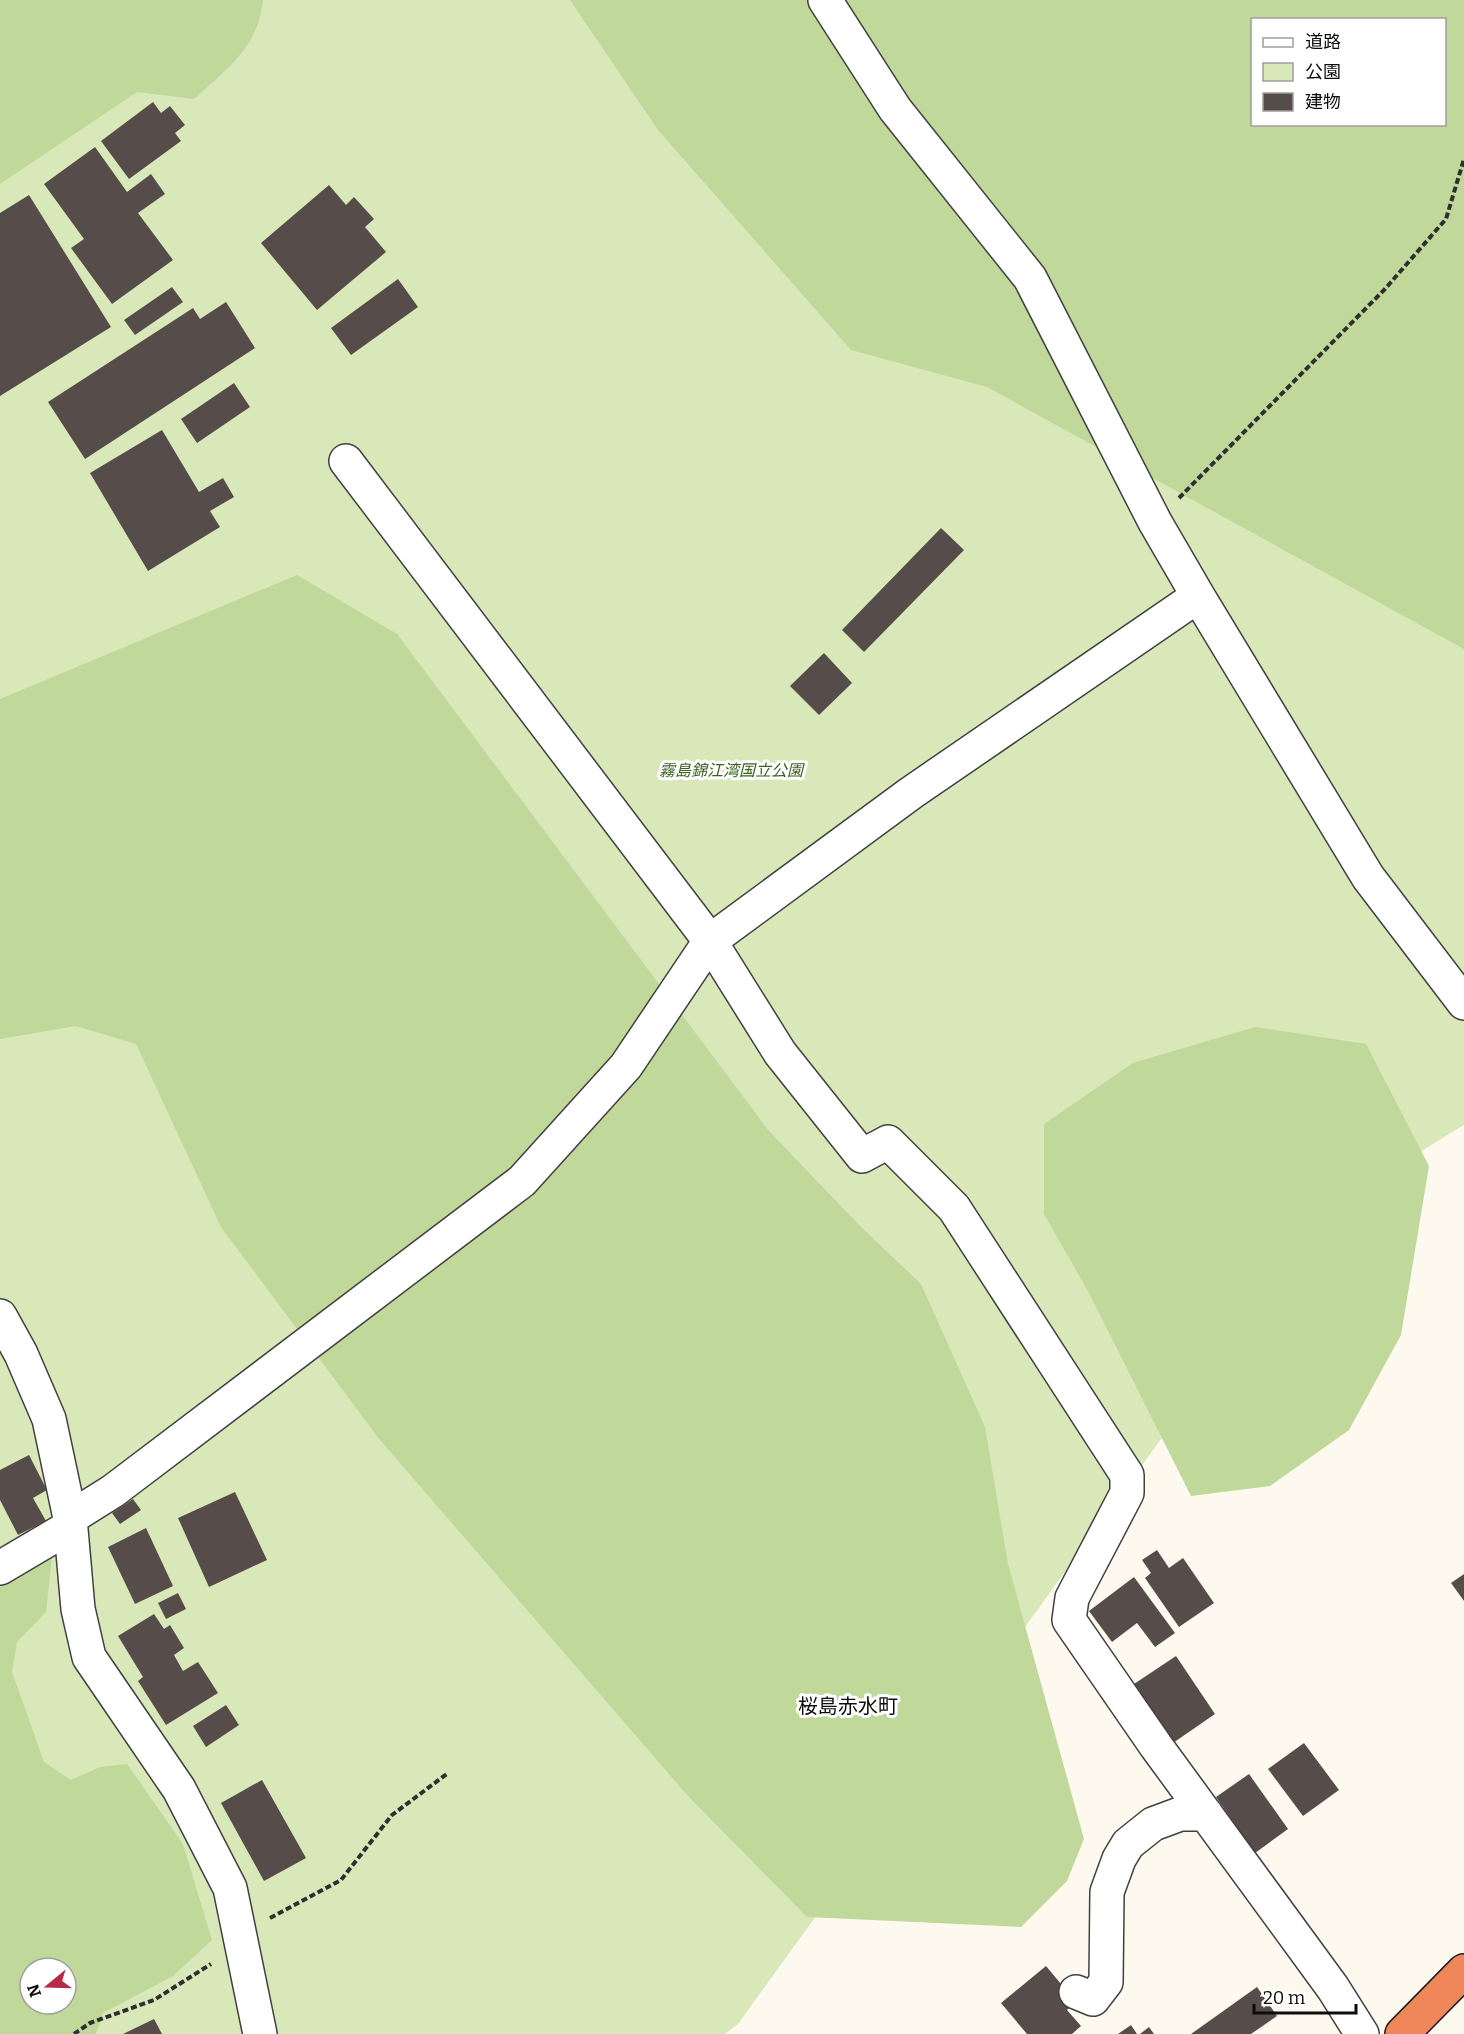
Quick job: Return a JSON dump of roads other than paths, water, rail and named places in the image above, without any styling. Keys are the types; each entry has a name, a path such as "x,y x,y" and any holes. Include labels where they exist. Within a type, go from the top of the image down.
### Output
{"highway":[{"path":"1402,2034 1464,1971"}],"street":[{"path":"825,0 895,109 1030,278 1155,522 1198,596 1368,877 1464,1003"},
{"path":"346,461 710,941 780,1053 862,1156 888,1142 954,1208 1127,1475 1127,1493 1072,1598 1069,1620 1333,1988 1362,2034"},
{"path":"0,1568 71,1522 113,1491 522,1181 626,1066 710,941 911,793 1198,596"},
{"path":"0,1316 21,1354 49,1419 71,1522 78,1609 89,1657 179,1790 230,1888 260,2034"},
{"path":"1076,1992 1093,1999 1106,1982 1107,1892 1119,1859 1128,1844 1153,1824 1180,1814 1206,1814"}],"district":[{"name":"桜島赤水町","path":"848,1706"}],"park label":[{"name":"霧島錦江湾国立公園","path":"731,770"}]}
